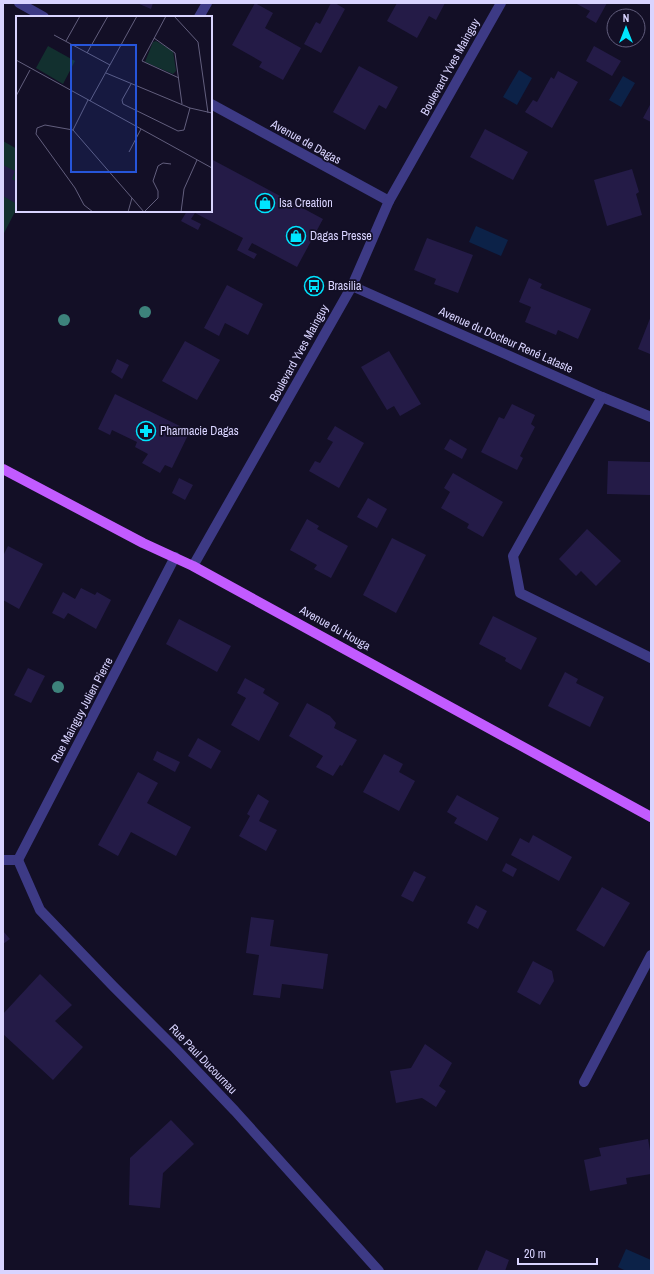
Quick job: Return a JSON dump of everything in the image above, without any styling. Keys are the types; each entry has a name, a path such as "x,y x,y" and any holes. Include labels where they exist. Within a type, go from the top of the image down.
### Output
{"main road":[{"name":"Avenue du Houga","path":"3,469 136,540 193,566 651,817"}],"street":[{"path":"19,3 42,16"},
{"path":"200,16 207,3"},
{"name":"Boulevard Yves Mainguy","path":"193,566 352,286 390,202 501,3"},
{"name":"Avenue de Dagas","path":"212,105 390,202"},
{"name":"Avenue du Docteur René Lataste","path":"352,286 602,397 651,417"},
{"path":"602,397 513,556 520,593 651,658"},
{"name":"Rue Mainguy Julien Pierre","path":"18,860 175,557"},
{"path":"3,860 18,860"},
{"name":"Rue Paul Ducournau","path":"18,860 40,910 235,1111 379,1271"},
{"path":"584,1082 651,955"}],"green space":[{"path":"3,141 16,148 16,210 3,235"}],"water":[{"path":"519,70 532,78 517,105 503,97"},
{"path":"623,76 635,83 621,107 609,100"},
{"path":"476,226 508,240 501,256 469,242"},
{"path":"626,1249 651,1260 651,1271 626,1271 618,1267"}],"building":[{"path":"137,3 153,3 151,9"},
{"path":"255,3 273,13 265,28 301,48 283,80 259,67 262,62 232,45"},
{"path":"331,3 335,3 345,9 321,53 304,44 316,22 320,24"},
{"path":"397,3 445,3 436,20 429,16 417,38 387,21"},
{"path":"575,3 607,3 596,23 586,17 590,11"},
{"path":"594,46 621,61 612,76 586,61"},
{"path":"359,66 398,87 386,109 379,105 365,130 333,112"},
{"path":"558,71 578,82 552,128 525,112 533,100 537,102 551,77 554,79"},
{"path":"651,103 651,122 643,118"},
{"path":"485,129 528,152 513,180 470,157"},
{"path":"212,160 323,219 297,267 252,243 248,250 257,254 254,259 237,250 243,238 195,213 191,219 201,224 198,230 181,221 186,212 212,212"},
{"path":"3,165 15,171 12,179 16,181 16,203 3,196"},
{"path":"632,169 639,192 636,194 642,215 607,226 594,180"},
{"path":"427,238 473,255 458,293 434,284 436,279 414,270"},
{"path":"529,278 542,284 540,288 591,309 578,339 558,330 556,335 525,322 531,307 519,302"},
{"path":"227,285 263,304 248,335 225,323 219,336 204,328"},
{"path":"651,316 651,351 650,354 638,349"},
{"path":"185,341 220,360 197,400 162,381"},
{"path":"389,351 421,404 400,416 394,406 387,410 361,367"},
{"path":"117,359 129,365 122,379 111,372"},
{"path":"115,394 190,431 172,468 165,465 160,473 142,463 148,454 135,447 137,442 112,430 110,435 98,429"},
{"path":"512,404 535,415 531,424 535,427 520,456 523,458 517,470 481,452 499,417 504,419"},
{"path":"335,426 364,443 339,488 309,471 315,461 320,463 333,442 327,439"},
{"path":"450,439 467,449 462,459 444,449"},
{"path":"608,461 651,462 651,495 607,494"},
{"path":"453,473 503,502 483,537 467,528 469,524 441,508 450,492 444,488"},
{"path":"179,478 193,485 185,500 172,493"},
{"path":"368,498 387,509 377,528 357,517"},
{"path":"307,519 319,526 317,529 348,546 331,578 314,569 317,565 290,550"},
{"path":"587,529 621,561 596,586 581,571 576,576 559,559"},
{"path":"392,538 426,555 396,613 363,595"},
{"path":"8,546 43,564 19,609 3,600 3,556"},
{"path":"81,588 95,595 97,592 111,600 96,629 68,613 64,619 52,613 63,592 75,599"},
{"path":"493,616 537,638 521,670 505,661 506,658 479,644"},
{"path":"179,619 231,646 217,672 166,644"},
{"path":"28,668 45,676 31,703 14,695"},
{"path":"565,672 578,679 576,683 604,697 590,727 548,706"},
{"path":"245,678 265,689 263,693 279,703 259,741 231,725 246,698 237,693"},
{"path":"307,703 330,716 336,723 334,728 357,740 342,766 340,765 333,776 316,767 323,756 289,736"},
{"path":"198,738 221,751 211,769 188,756"},
{"path":"157,751 180,762 175,772 153,760"},
{"path":"384,754 403,764 399,772 415,781 399,811 363,792"},
{"path":"138,772 158,783 147,803 191,827 176,856 131,832 118,856 98,845"},
{"path":"258,794 269,801 259,821 277,830 266,851 239,836 250,816 247,814"},
{"path":"457,795 499,818 487,841 454,823 457,818 447,812"},
{"path":"533,835 572,857 559,881 511,855 520,838 529,843"},
{"path":"506,863 517,869 513,877 502,871"},
{"path":"414,871 426,877 413,902 401,896"},
{"path":"602,887 630,903 604,947 576,930"},
{"path":"476,905 487,911 478,929 467,923"},
{"path":"251,917 274,920 270,946 328,954 323,989 282,984 280,998 253,995 259,955 246,953"},
{"path":"3,931 10,939 3,944"},
{"path":"533,961 552,971 554,981 540,1005 517,992"},
{"path":"40,974 72,1005 55,1021 83,1047 53,1080 3,1034 3,1014"},
{"path":"425,1044 452,1063 439,1086 446,1091 436,1107 422,1098 396,1103 390,1071 411,1068"},
{"path":"171,1120 194,1144 163,1173 160,1208 129,1205 130,1158"},
{"path":"648,1139 651,1156 651,1174 626,1178 627,1184 590,1191 584,1160 601,1156 599,1148"},
{"path":"486,1250 509,1260 505,1271 477,1271"}],"place":[{"name":"Isa Creation","path":"265,203"},
{"name":"Dagas Presse","path":"296,236"},
{"name":"Brasilia","path":"314,286"},
{"name":"Pharmacie Dagas","path":"146,431"}]}
